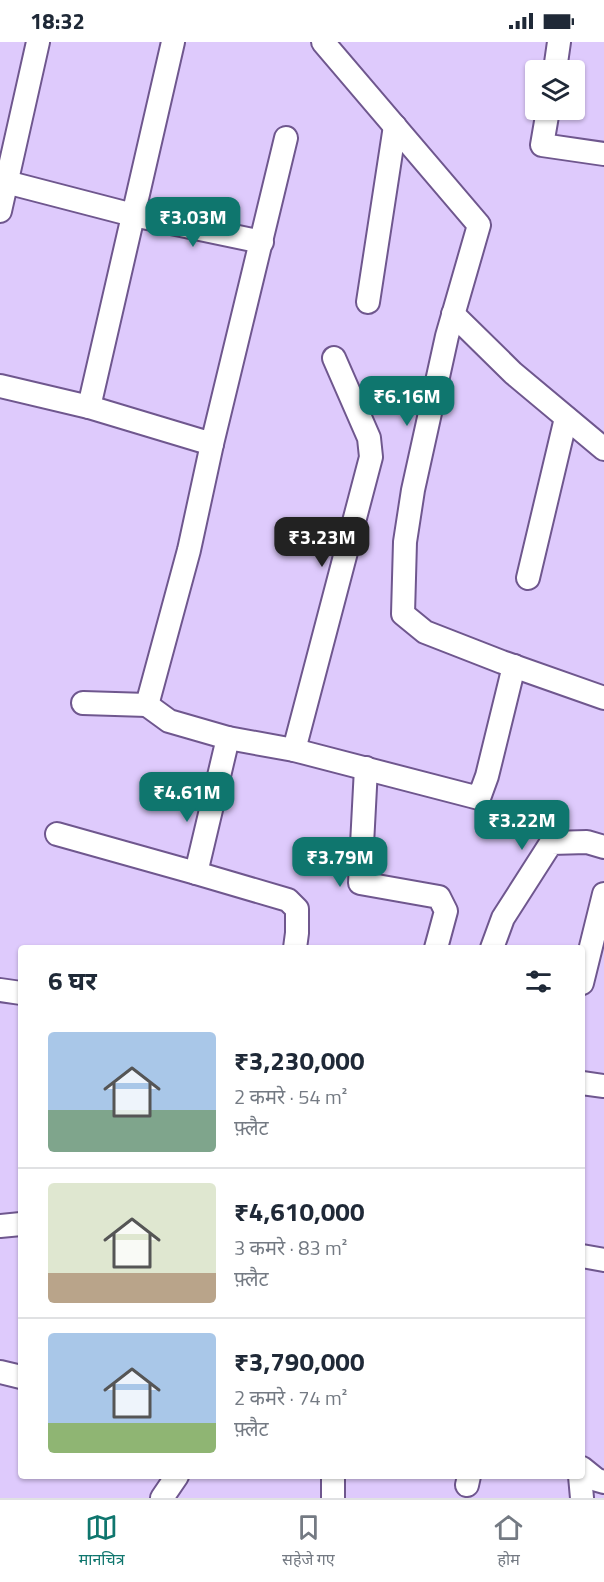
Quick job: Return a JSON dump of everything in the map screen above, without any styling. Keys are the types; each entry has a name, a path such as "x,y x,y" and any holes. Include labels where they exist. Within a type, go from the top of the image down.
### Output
{"street":[{"path":"0,211 6,182 10,116 38,42"},
{"path":"89,407 173,42"},
{"path":"322,42 479,225 453,315 413,490 405,543 402,614 425,632 604,698"},
{"path":"556,60 559,42"},
{"path":"546,120 542,145 604,154"},
{"path":"368,302 395,126"},
{"path":"147,705 189,550 212,444 286,138"},
{"path":"6,182 133,215 262,242"},
{"path":"453,315 513,373 604,449"},
{"path":"294,750 371,457 369,438 334,358"},
{"path":"0,386 89,407 212,444"},
{"path":"528,578 566,418"},
{"path":"83,703 147,705 169,721 228,738 294,750 479,798 487,776 514,666"},
{"path":"196,873 228,738"},
{"path":"366,768 360,884 439,897 446,911 437,945"},
{"path":"57,834 288,900 297,909 295,945"},
{"path":"493,945 503,918 551,843 587,842 604,847"},
{"path":"585,971 604,894"},
{"path":"0,990 18,993"},
{"path":"585,1083 604,1086"},
{"path":"0,1226 18,1224"},
{"path":"585,1257 604,1260"},
{"path":"0,1372 18,1376"},
{"path":"585,1470 597,1480 604,1482"},
{"path":"162,1498 175,1479"},
{"path":"333,1479 333,1498"},
{"path":"580,1479 582,1498"}]}
